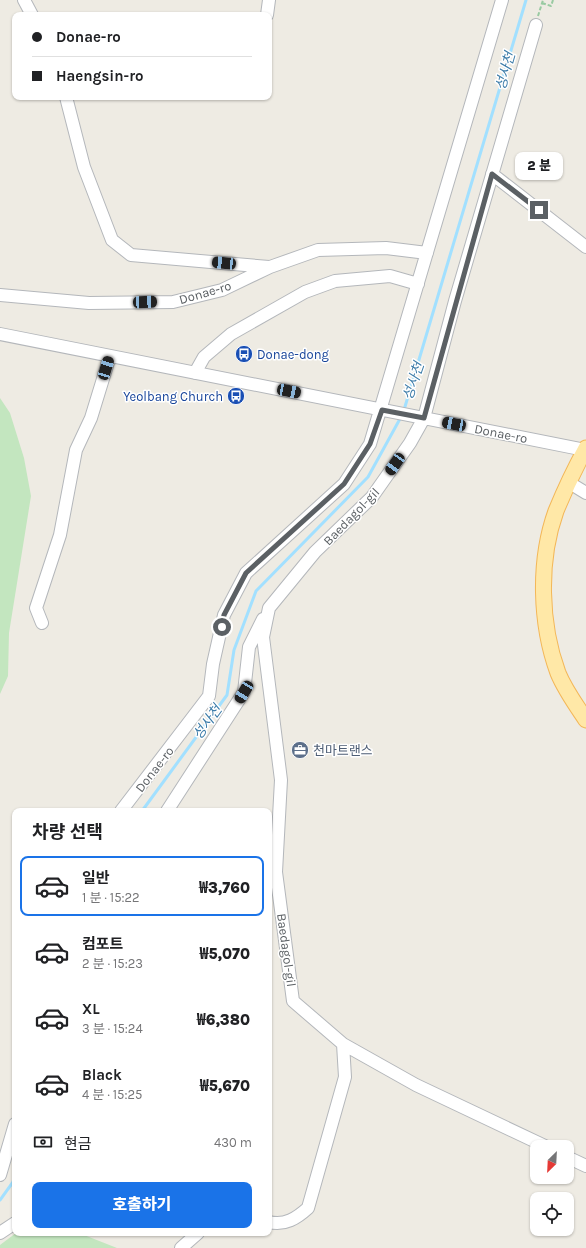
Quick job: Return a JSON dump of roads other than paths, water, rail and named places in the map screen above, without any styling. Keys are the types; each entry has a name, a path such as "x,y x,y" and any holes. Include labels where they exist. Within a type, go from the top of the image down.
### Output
{"main road":[{"path":"585,449 568,482 556,513 548,546 544,603 548,635 558,673 568,694 586,720"}],"street":[{"path":"24,0 30,12"},
{"path":"267,12 269,0"},
{"name":"Donae-ro","path":"123,808 209,696 213,664 224,615 246,573 344,484 370,444 385,410 418,284 502,0"},
{"name":"Baedagol-gil","path":"169,808 215,740 244,692 249,647 269,608 315,552 372,497 410,443 420,417 536,25"},
{"path":"67,100 84,167 112,240 131,255 270,267"},
{"path":"492,174 586,247"},
{"name":"Donae-ro","path":"0,295 89,304 173,302 222,290 270,267 318,250 386,248 427,253"},
{"path":"195,373 204,357 231,334 305,292 335,281 390,276 418,284"},
{"path":"0,334 385,410"},
{"path":"42,623 36,608 60,535 76,450 90,418 110,356"},
{"name":"Donae-ro","path":"385,410 585,449"},
{"path":"568,482 586,493"},
{"name":"Baedagol-gil","path":"269,608 263,637 281,780 276,872 293,1001 343,1044 416,1085 532,1140"},
{"path":"272,1223 277,1224 296,1218 308,1208 345,1078 343,1044"},
{"path":"0,1175 12,1134"},
{"path":"574,1160 586,1166"},
{"path":"0,1233 12,1225"},
{"path":"181,1248 195,1236"}],"waterway":[{"name":"성사천","path":"404,410 526,0"},
{"name":"성사천","path":"144,808 227,695 234,650 256,591 368,477 401,417"},
{"name":"성사천","path":"0,1200 12,1183"}],"place":[{"name":"Donae-dong","path":"244,354"},
{"name":"Yeolbang Church","path":"236,396"},
{"name":"천마트랜스","path":"300,750"}]}
